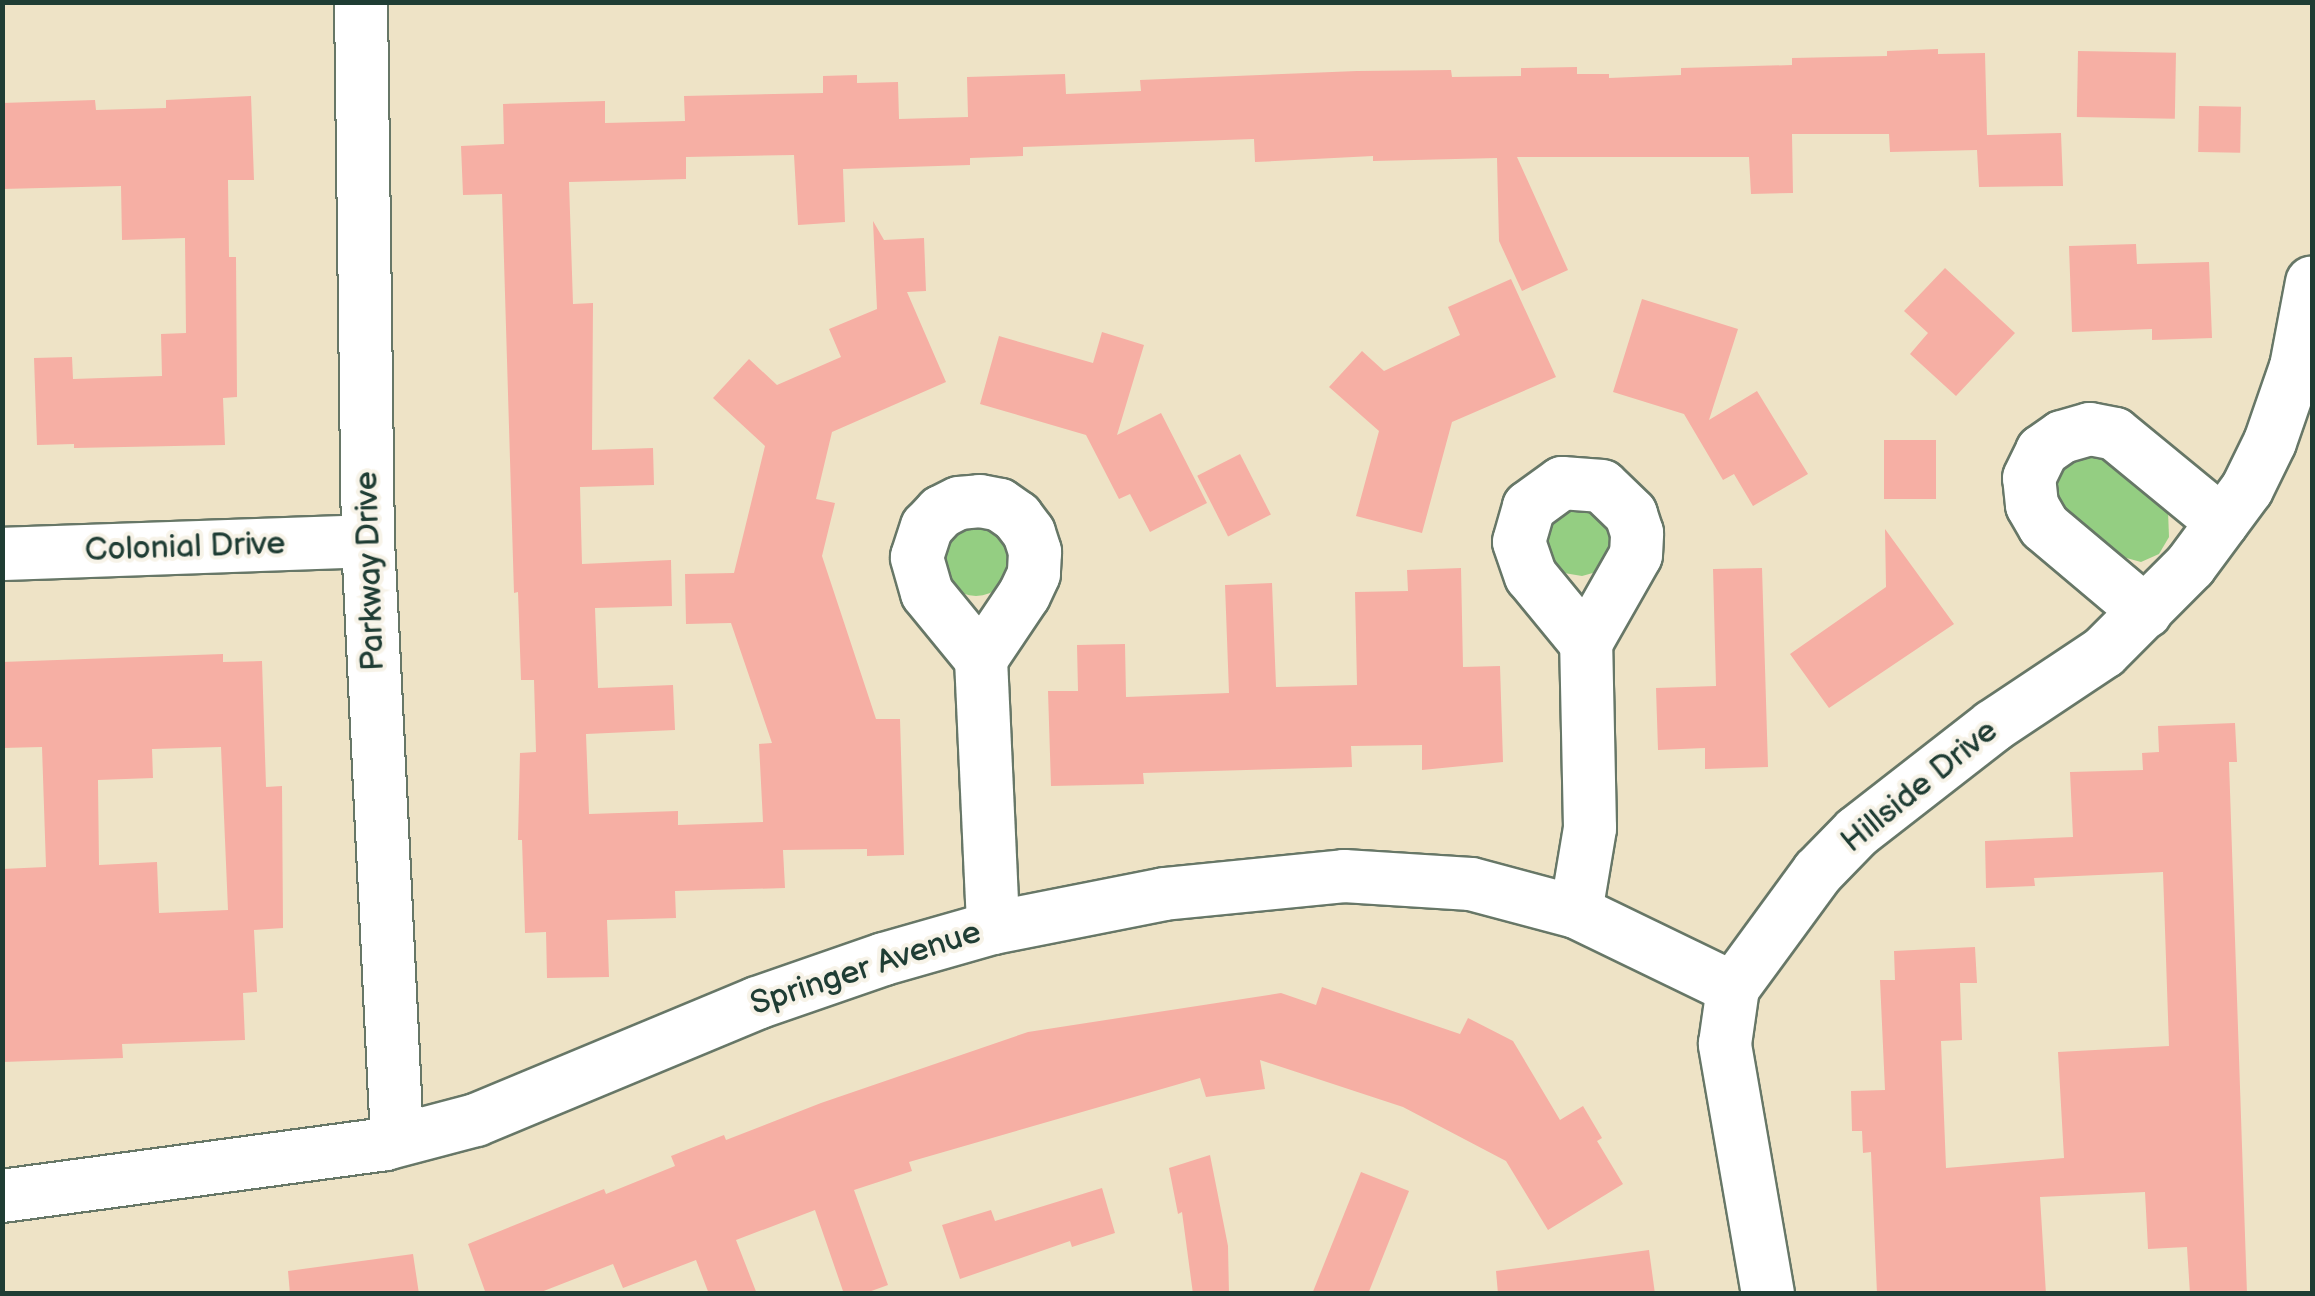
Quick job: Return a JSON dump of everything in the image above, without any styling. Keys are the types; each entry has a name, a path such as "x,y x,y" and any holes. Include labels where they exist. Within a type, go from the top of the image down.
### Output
{"street":[{"name":"Parkway Drive","path":"361,2 368,541 398,1139"},
{"name":"Hillside Drive","path":"1768,1294 1725,1044 1733,988 1818,872 1857,832 1977,738 2104,652 2146,612 2222,522 2247,489 2270,442 2296,367 2312,282"},
{"path":"2146,612 2044,526 2032,505 2029,478 2042,451 2062,437 2090,429 2115,434 2222,522"},
{"name":"Colonial Drive","path":"2,554 368,541"},
{"path":"1576,912 1590,828 1586,643"},
{"path":"981,660 993,928"},
{"name":"Springer Avenue","path":"2,1196 398,1139 476,1120 757,1003 993,928 1164,894 1344,876 1471,884 1576,912 1733,988"}],"green space":[{"path":"2102,452 2168,511 2169,537 2159,554 2141,562 2112,554 2052,497 2062,460"},
{"path":"1563,506 1606,513 1617,542 1600,571 1582,576 1564,573 1550,562 1544,529"},
{"path":"976,526 1001,536 1011,561 1001,586 976,596 951,586 941,561 951,536"}],"building":[{"path":"1938,49 1938,54 1985,53 1987,135 2061,133 2063,186 1979,187 1977,150 1890,152 1889,134 1792,134 1793,193 1751,194 1749,157 1517,157 1568,270 1522,291 1499,241 1497,158 1373,161 1373,156 1255,162 1254,139 1023,147 1023,156 970,158 970,165 843,169 845,222 798,225 794,155 686,157 686,179 569,182 573,304 593,303 592,450 653,448 654,485 580,487 582,564 671,560 672,606 595,608 598,688 673,685 675,730 586,734 589,814 678,811 678,825 763,822 759,744 772,743 731,623 686,624 685,574 734,573 765,446 713,398 749,359 777,385 841,357 829,329 877,309 873,221 884,240 924,238 926,291 907,292 946,382 832,432 816,499 835,503 822,556 876,719 900,719 904,855 867,856 867,849 783,850 785,888 675,891 676,918 607,920 609,977 547,978 546,932 525,933 522,840 518,840 520,753 536,752 534,680 521,680 518,592 514,593 502,194 463,195 461,146 504,144 503,104 605,101 605,123 685,121 684,96 823,93 823,76 857,75 857,83 898,82 899,119 968,117 967,77 1065,74 1066,94 1141,91 1140,80 1357,71 1451,70 1452,77 1521,76 1521,68 1577,67 1577,74 1609,74 1609,78 1681,75 1681,68 1792,65 1792,58 1887,56 1887,51"},
{"path":"2078,51 2176,53 2175,119 2077,117"},
{"path":"251,96 254,180 228,180 229,257 236,257 237,397 223,398 225,445 37,445 34,358 72,357 73,379 162,376 161,334 186,333 185,238 122,240 121,186 2,189 2,103 95,100 96,110 166,108 166,100"},
{"path":"2199,106 2241,107 2240,153 2198,152"},
{"path":"2136,244 2137,264 2209,262 2212,338 2152,340 2152,329 2072,332 2069,246"},
{"path":"1945,268 2015,333 1956,396 1910,354 1928,333 1904,311"},
{"path":"1511,279 1556,377 1452,422 1422,533 1356,516 1379,431 1329,387 1362,351 1384,371 1460,335 1448,307"},
{"path":"1642,299 1738,329 1709,420 1757,391 1808,474 1753,506 1734,474 1723,480 1684,414 1613,392"},
{"path":"1102,332 1144,345 1117,435 1161,413 1207,503 1150,532 1130,494 1119,499 1086,435 980,404 999,336 1093,363"},
{"path":"1884,440 1936,440 1936,499 1884,499"},
{"path":"1240,454 1271,515 1228,536 1197,476"},
{"path":"1885,529 1954,624 1829,708 1790,654 1886,587"},
{"path":"1461,568 1463,667 1500,666 1503,762 1422,770 1422,745 1351,746 1352,767 1143,773 1144,784 1051,786 1048,691 1078,691 1077,645 1125,644 1126,697 1229,693 1225,585 1272,583 1276,687 1357,685 1355,592 1408,591 1407,570"},
{"path":"1762,568 1768,767 1705,769 1705,748 1658,750 1656,688 1716,686 1713,569"},
{"path":"223,654 223,662 262,661 266,787 282,786 283,928 254,930 257,992 243,993 245,1040 122,1044 123,1058 2,1062 2,869 46,867 42,747 2,748 2,662","holes":["221,747 228,910 159,913 157,862 99,865 98,780 153,778 152,749"]},
{"path":"2235,723 2237,762 2229,762 2247,1294 2190,1294 2187,1247 2148,1249 2145,1192 2040,1197 2046,1294 1877,1294 1871,1152 1863,1153 1862,1131 1852,1131 1851,1091 1885,1090 1880,980 1895,980 1894,951 1975,947 1977,983 1960,983 1962,1040 1941,1041 1946,1168 2064,1158 2058,1052 2169,1046 2163,872 2034,878 2035,886 1986,888 1985,841 2073,837 2070,772 2143,770 2142,753 2159,752 2158,726"},
{"path":"1322,987 1460,1034 1468,1018 1513,1041 1560,1120 1583,1106 1602,1138 1597,1141 1623,1184 1548,1230 1506,1161 1403,1107 1260,1060 1265,1089 1206,1097 1200,1078 909,1162 912,1171 854,1190 888,1285 863,1294 844,1294 815,1210 736,1240 757,1294 709,1294 696,1260 623,1288 613,1264 536,1294 486,1294 468,1244 604,1189 606,1194 675,1166 671,1156 724,1135 726,1140 1028,1032 1281,993 1316,1005"},
{"path":"1210,1155 1228,1246 1229,1294 1193,1294 1182,1212 1178,1214 1169,1168"},
{"path":"1361,1172 1409,1191 1368,1294 1312,1294"},
{"path":"1102,1188 1115,1233 1072,1247 1070,1241 960,1279 942,1225 991,1210 995,1221"},
{"path":"1649,1250 1655,1294 1498,1294 1496,1271"},
{"path":"413,1254 419,1294 290,1294 288,1271"}]}
